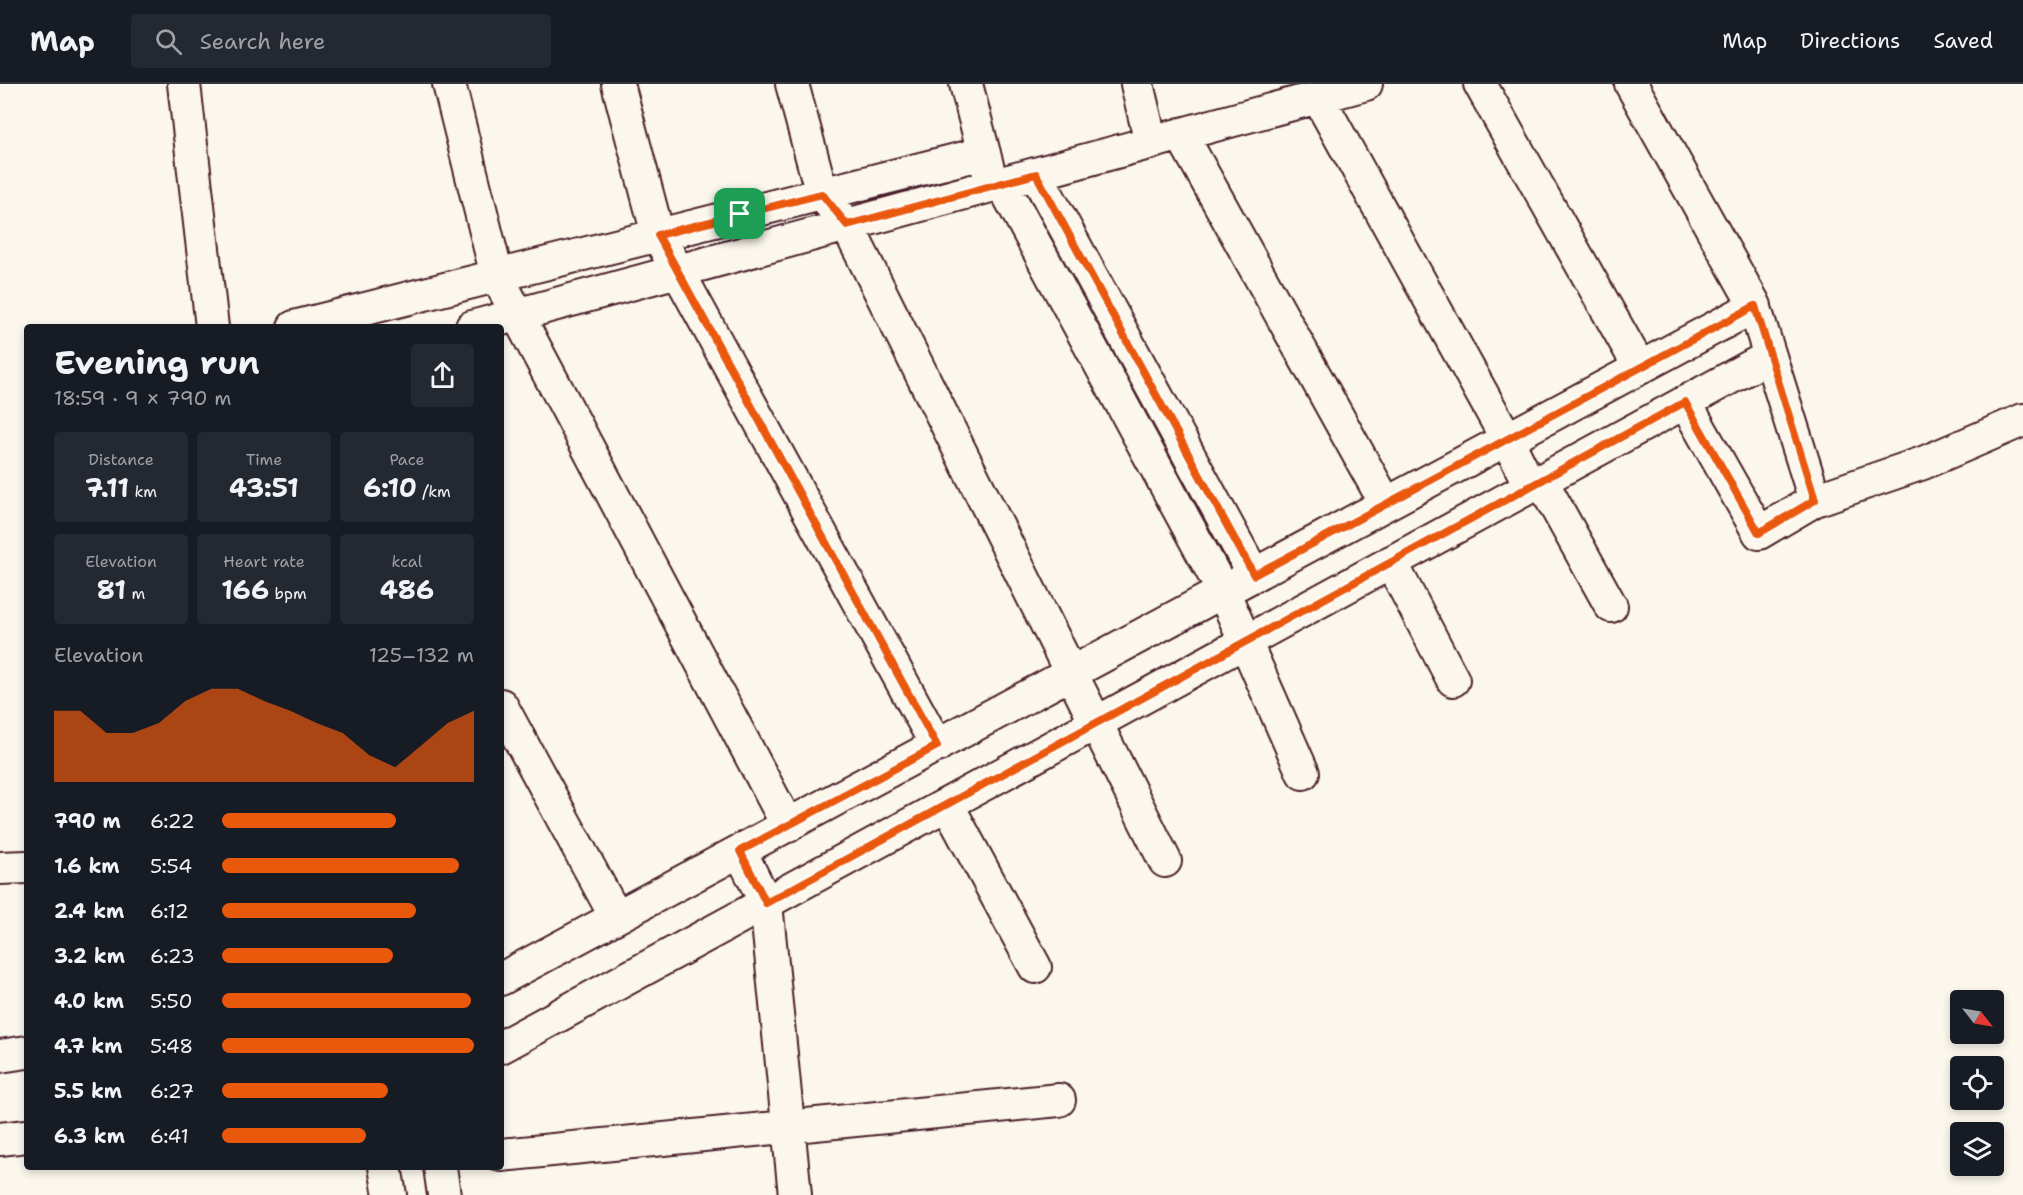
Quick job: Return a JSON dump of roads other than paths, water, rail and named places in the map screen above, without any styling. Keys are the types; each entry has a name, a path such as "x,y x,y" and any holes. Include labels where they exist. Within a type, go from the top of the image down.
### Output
{"street":[{"path":"184,84 212,324"},
{"path":"448,84 497,276 788,826"},
{"path":"618,84 658,235 937,746"},
{"path":"792,84 822,194 847,225 1165,861"},
{"path":"966,84 984,153 997,184 1223,591 1303,773"},
{"path":"1137,84 1151,143"},
{"path":"483,324 1151,143 1181,134 1282,95 1318,97 1366,84"},
{"path":"1480,84 1640,368"},
{"path":"1630,84 1755,306 1815,500"},
{"path":"1318,97 1507,439 1611,606"},
{"path":"1181,134 1386,504"},
{"path":"306,324 984,153"},
{"path":"1036,174 1254,575"},
{"path":"504,977 1755,306"},
{"path":"504,1045 1770,356"},
{"path":"1685,402 1759,533 1815,500 1923,463 2023,420"},
{"path":"1391,562 1453,680"},
{"path":"504,711 616,917"},
{"path":"947,804 1035,967"},
{"path":"740,851 766,903 795,1195"},
{"path":"0,868 24,867"},
{"path":"0,1056 24,1052"},
{"path":"504,1155 1059,1100"},
{"path":"0,1140 24,1136"},
{"path":"386,1170 390,1195"},
{"path":"440,1170 444,1195"}]}
